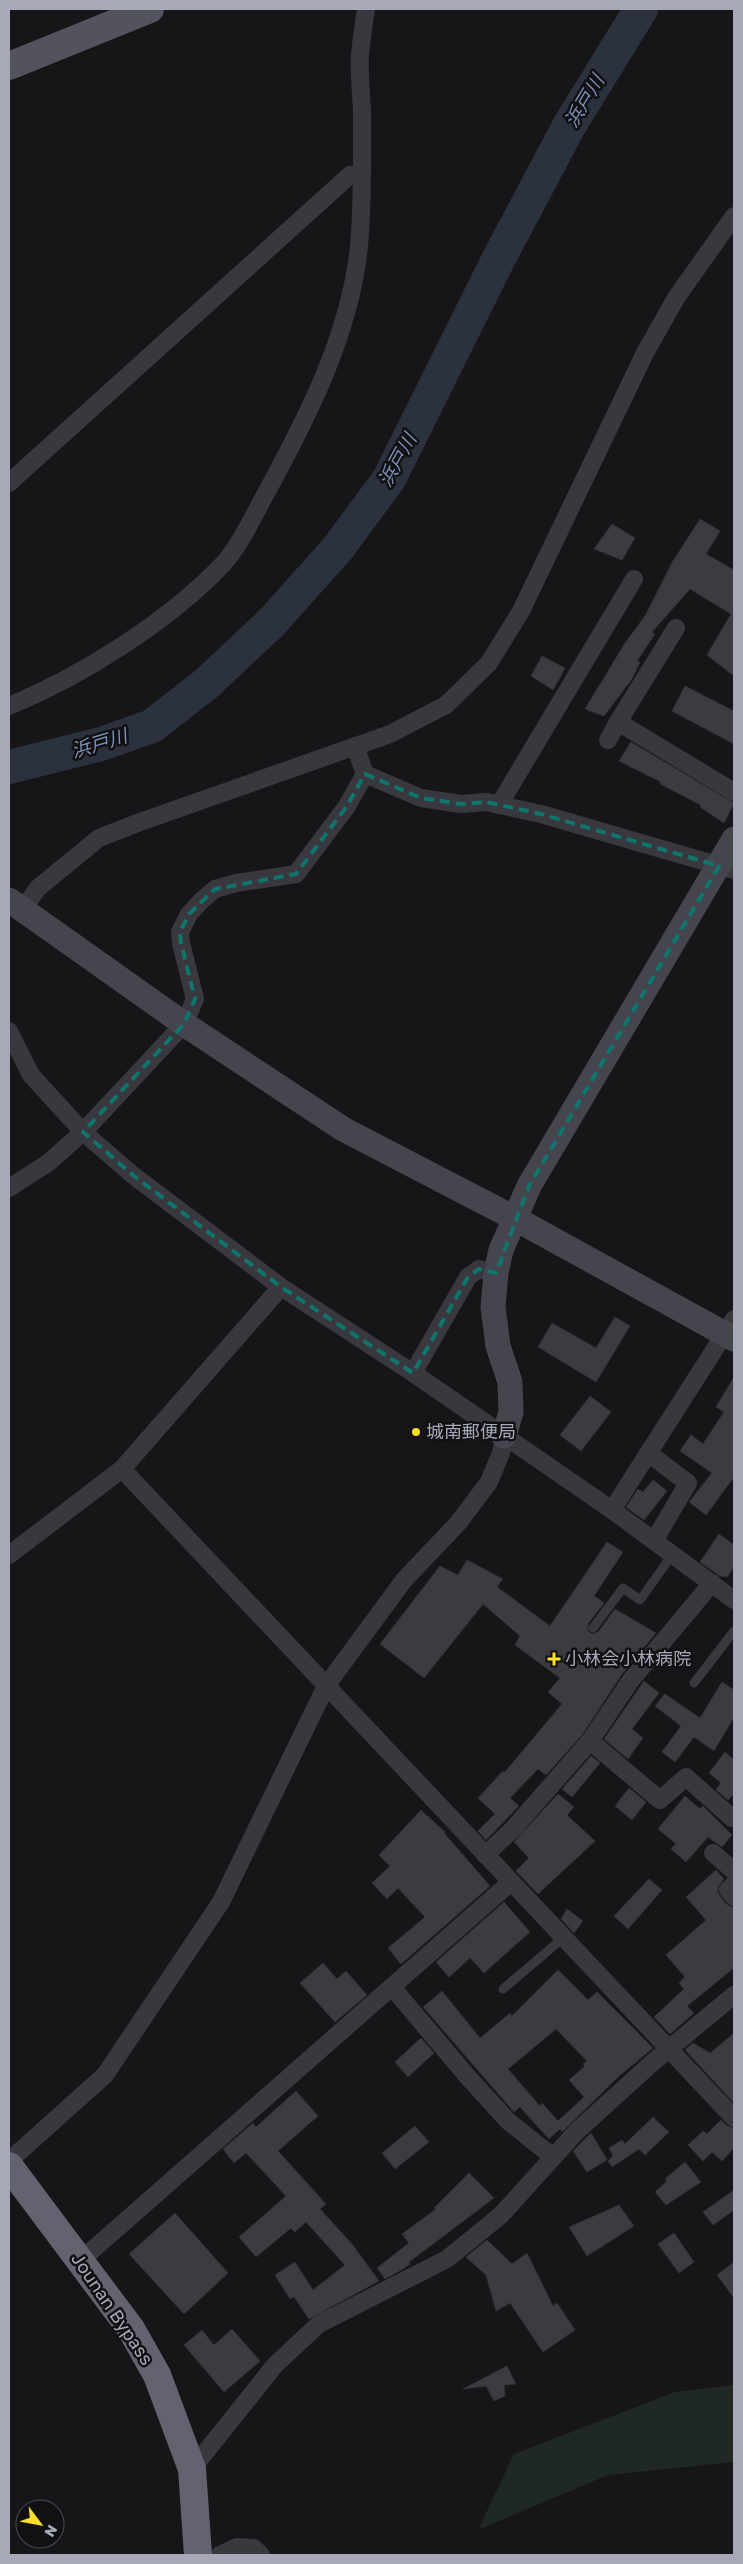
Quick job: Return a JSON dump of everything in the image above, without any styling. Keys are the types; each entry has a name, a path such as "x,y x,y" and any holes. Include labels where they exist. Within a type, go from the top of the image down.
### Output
{"highway":[{"name":"Jounan Bypass","path":"9,2166 81,2260 130,2329 157,2375 192,2469 198,2555"}],"main road":[{"path":"9,66 150,9"}],"street":[{"path":"9,706 37,695 105,656 185,601 225,562 253,517 302,429 335,345 348,303 359,247 361,174 360,56 366,9"},
{"path":"9,483 350,176 361,174"},
{"path":"612,1510 648,1453 731,1331 343,1129 184,1024 16,904 99,838 390,734 446,705 489,663 521,611 644,353 676,298 734,216"},
{"path":"499,805 634,579"},
{"path":"608,740 676,628"},
{"path":"618,722 734,792"},
{"path":"355,746 365,774 421,798 460,804 486,802 541,814 726,868"},
{"path":"9,1188 48,1163 83,1132 184,1024 195,1000 180,943 180,932 189,914 216,889 236,883 296,874 348,806 365,774"},
{"path":"9,2161 105,2075 221,1902 326,1686 404,1580 459,1522 489,1482 501,1453 511,1412 510,1382 498,1346 493,1307 496,1272 501,1250 528,1186 726,868 734,839"},
{"path":"9,1031 30,1075 83,1132 134,1176 281,1287 413,1372 612,1510 734,1600"},
{"path":"413,1372 468,1277 479,1269 496,1272"},
{"path":"9,1555 122,1469 281,1287"},
{"path":"648,1453 688,1484 654,1541"},
{"path":"122,1469 734,2118"},
{"path":"485,1855 514,1829 590,1741 632,1680 712,1583"},
{"path":"590,1741 660,1800 686,1777 732,1818 734,1816"},
{"path":"713,1853 734,1871"},
{"path":"81,2260 511,1882"},
{"path":"734,1884 728,1890 734,1898"},
{"path":"392,1987 467,2076 508,2121 553,2157"},
{"path":"192,2469 275,2365 319,2324 447,2259 501,2215 576,2132 734,1995"},
{"path":"220,2555 237,2547 254,2548 261,2555"}],"lane":[{"path":"593,1628 623,1588 640,1600 672,1555"},
{"path":"694,1683 734,1631"},
{"path":"503,1989 563,1938"}],"highlighted area":[{"path":"365,774 421,798 461,804 486,802 541,814 719,866 529,1186 496,1273 479,1269 468,1277 413,1373 281,1287 134,1176 83,1132 184,1024 195,999 180,932 189,914 215,889 296,874 347,806"}],"shaded area":[{"path":"734,2385 734,2462 608,2475 478,2530 514,2454 675,2392"}],"building":[{"path":"700,519 720,531 706,554 734,570 734,676 707,655 731,614 690,589 652,632 655,634 637,661 640,662 632,679 604,716 585,709 625,643 645,616 673,561"},
{"path":"612,524 635,538 622,560 594,549"},
{"path":"542,656 565,668 553,690 531,676"},
{"path":"685,686 734,711 734,744 672,711"},
{"path":"631,742 734,803 724,823 700,807 701,805 619,761"},
{"path":"615,1317 630,1326 596,1382 538,1347 552,1323 596,1348"},
{"path":"734,1377 734,1477 706,1515 689,1502 712,1473 680,1451 691,1435 703,1444 724,1412 716,1407"},
{"path":"590,1396 611,1412 581,1451 560,1435"},
{"path":"653,1480 667,1491 644,1520 626,1507 638,1489 643,1492"},
{"path":"719,1534 734,1545 734,1567 727,1577 720,1576 700,1562"},
{"path":"607,1542 623,1552 594,1596 604,1603 588,1624 588,1631 592,1634 598,1632 615,1609 656,1633 622,1674 582,1735 546,1775 538,1769 510,1798 519,1806 486,1840 478,1831 495,1814 478,1798 503,1771 504,1773 562,1704 548,1692 560,1678 515,1645 520,1636 483,1604 424,1678 380,1644 440,1566 458,1575 467,1560 503,1579 497,1587 550,1626"},
{"path":"644,1681 659,1693 632,1729 643,1738 628,1759 604,1739"},
{"path":"722,1682 734,1690 734,1717 714,1751 694,1737 675,1762 662,1752 681,1726 655,1706 665,1694 700,1718"},
{"path":"725,1752 734,1760 734,1794 728,1800 716,1790 721,1783 709,1773"},
{"path":"591,1756 600,1763 572,1797 562,1789"},
{"path":"629,1788 646,1802 632,1820 615,1806"},
{"path":"558,1794 574,1807 567,1815 595,1841 538,1894 516,1871 529,1858 514,1842"},
{"path":"685,1796 700,1809 703,1806 732,1835 722,1847 708,1837 686,1862 671,1849 676,1844 658,1829"},
{"path":"421,1810 445,1832 490,1886 401,1964 388,1948 425,1917 398,1888 387,1899 372,1883 390,1866 379,1855"},
{"path":"716,1870 724,1879 718,1887 718,1893 726,1904 734,1908 734,1968 687,2006 694,2013 670,2034 654,2017 684,1989 679,1983 685,1977 666,1955 706,1920 686,1897"},
{"path":"649,1879 662,1890 628,1929 614,1916"},
{"path":"504,1902 530,1932 484,1973 470,1958 449,1977 436,1962"},
{"path":"567,1909 583,1921 574,1933 561,1919"},
{"path":"323,1963 337,1979 346,1971 367,1995 335,2022 300,1983"},
{"path":"558,1970 588,2000 597,1992 653,2048 618,2077 562,2132 560,2129 549,2139 520,2107 514,2112 423,2007 442,1991 480,2038 510,2013 512,2016","holes":["556,2029 587,2061 583,2064 585,2066 569,2080 584,2097 558,2121 542,2103 540,2106 508,2069"]},
{"path":"734,2033 734,2103 685,2050 693,2043 710,2053"},
{"path":"421,2038 434,2053 408,2077 395,2062"},
{"path":"296,2091 318,2116 278,2151 326,2204 320,2209 352,2244 379,2281 309,2319 294,2297 290,2299 275,2275 295,2262 313,2290 345,2265 306,2222 295,2232 291,2228 256,2257 239,2237 286,2196 246,2153 234,2163 223,2149 253,2123 256,2127"},
{"path":"653,2117 669,2132 645,2155 639,2149 612,2167 608,2161 613,2156 609,2148 622,2140 625,2144"},
{"path":"721,2120 727,2126 734,2128 734,2148 722,2161 712,2152 703,2161 688,2145 703,2131 707,2134"},
{"path":"415,2126 429,2142 395,2169 382,2153"},
{"path":"591,2133 607,2160 587,2172 573,2151"},
{"path":"685,2162 701,2182 666,2205 655,2192 666,2182 666,2178"},
{"path":"469,2173 494,2198 409,2262 410,2264 385,2279 377,2268 409,2243 402,2234 436,2209 434,2208"},
{"path":"734,2190 734,2210 713,2225 703,2212"},
{"path":"619,2205 634,2226 587,2256 569,2227"},
{"path":"175,2213 228,2273 184,2314 129,2254"},
{"path":"674,2233 694,2262 679,2273 658,2244"},
{"path":"487,2240 512,2264 527,2253 553,2306 557,2303 575,2330 543,2352 510,2303 496,2311 486,2275 466,2257"},
{"path":"734,2262 734,2298 717,2275"},
{"path":"232,2329 260,2361 224,2392 184,2345 202,2330 214,2345"},
{"path":"507,2366 516,2384 504,2385 505,2396 494,2401 486,2386 463,2389"}],"waterway":[{"name":"浜戸川","path":"9,767 101,744 152,726 206,684 272,622 338,548 389,479 499,258 569,126 641,9"}],"place":[{"name":"城南郵便局","path":"416,1432"},
{"name":"小林会小林病院","path":"554,1659"}]}
